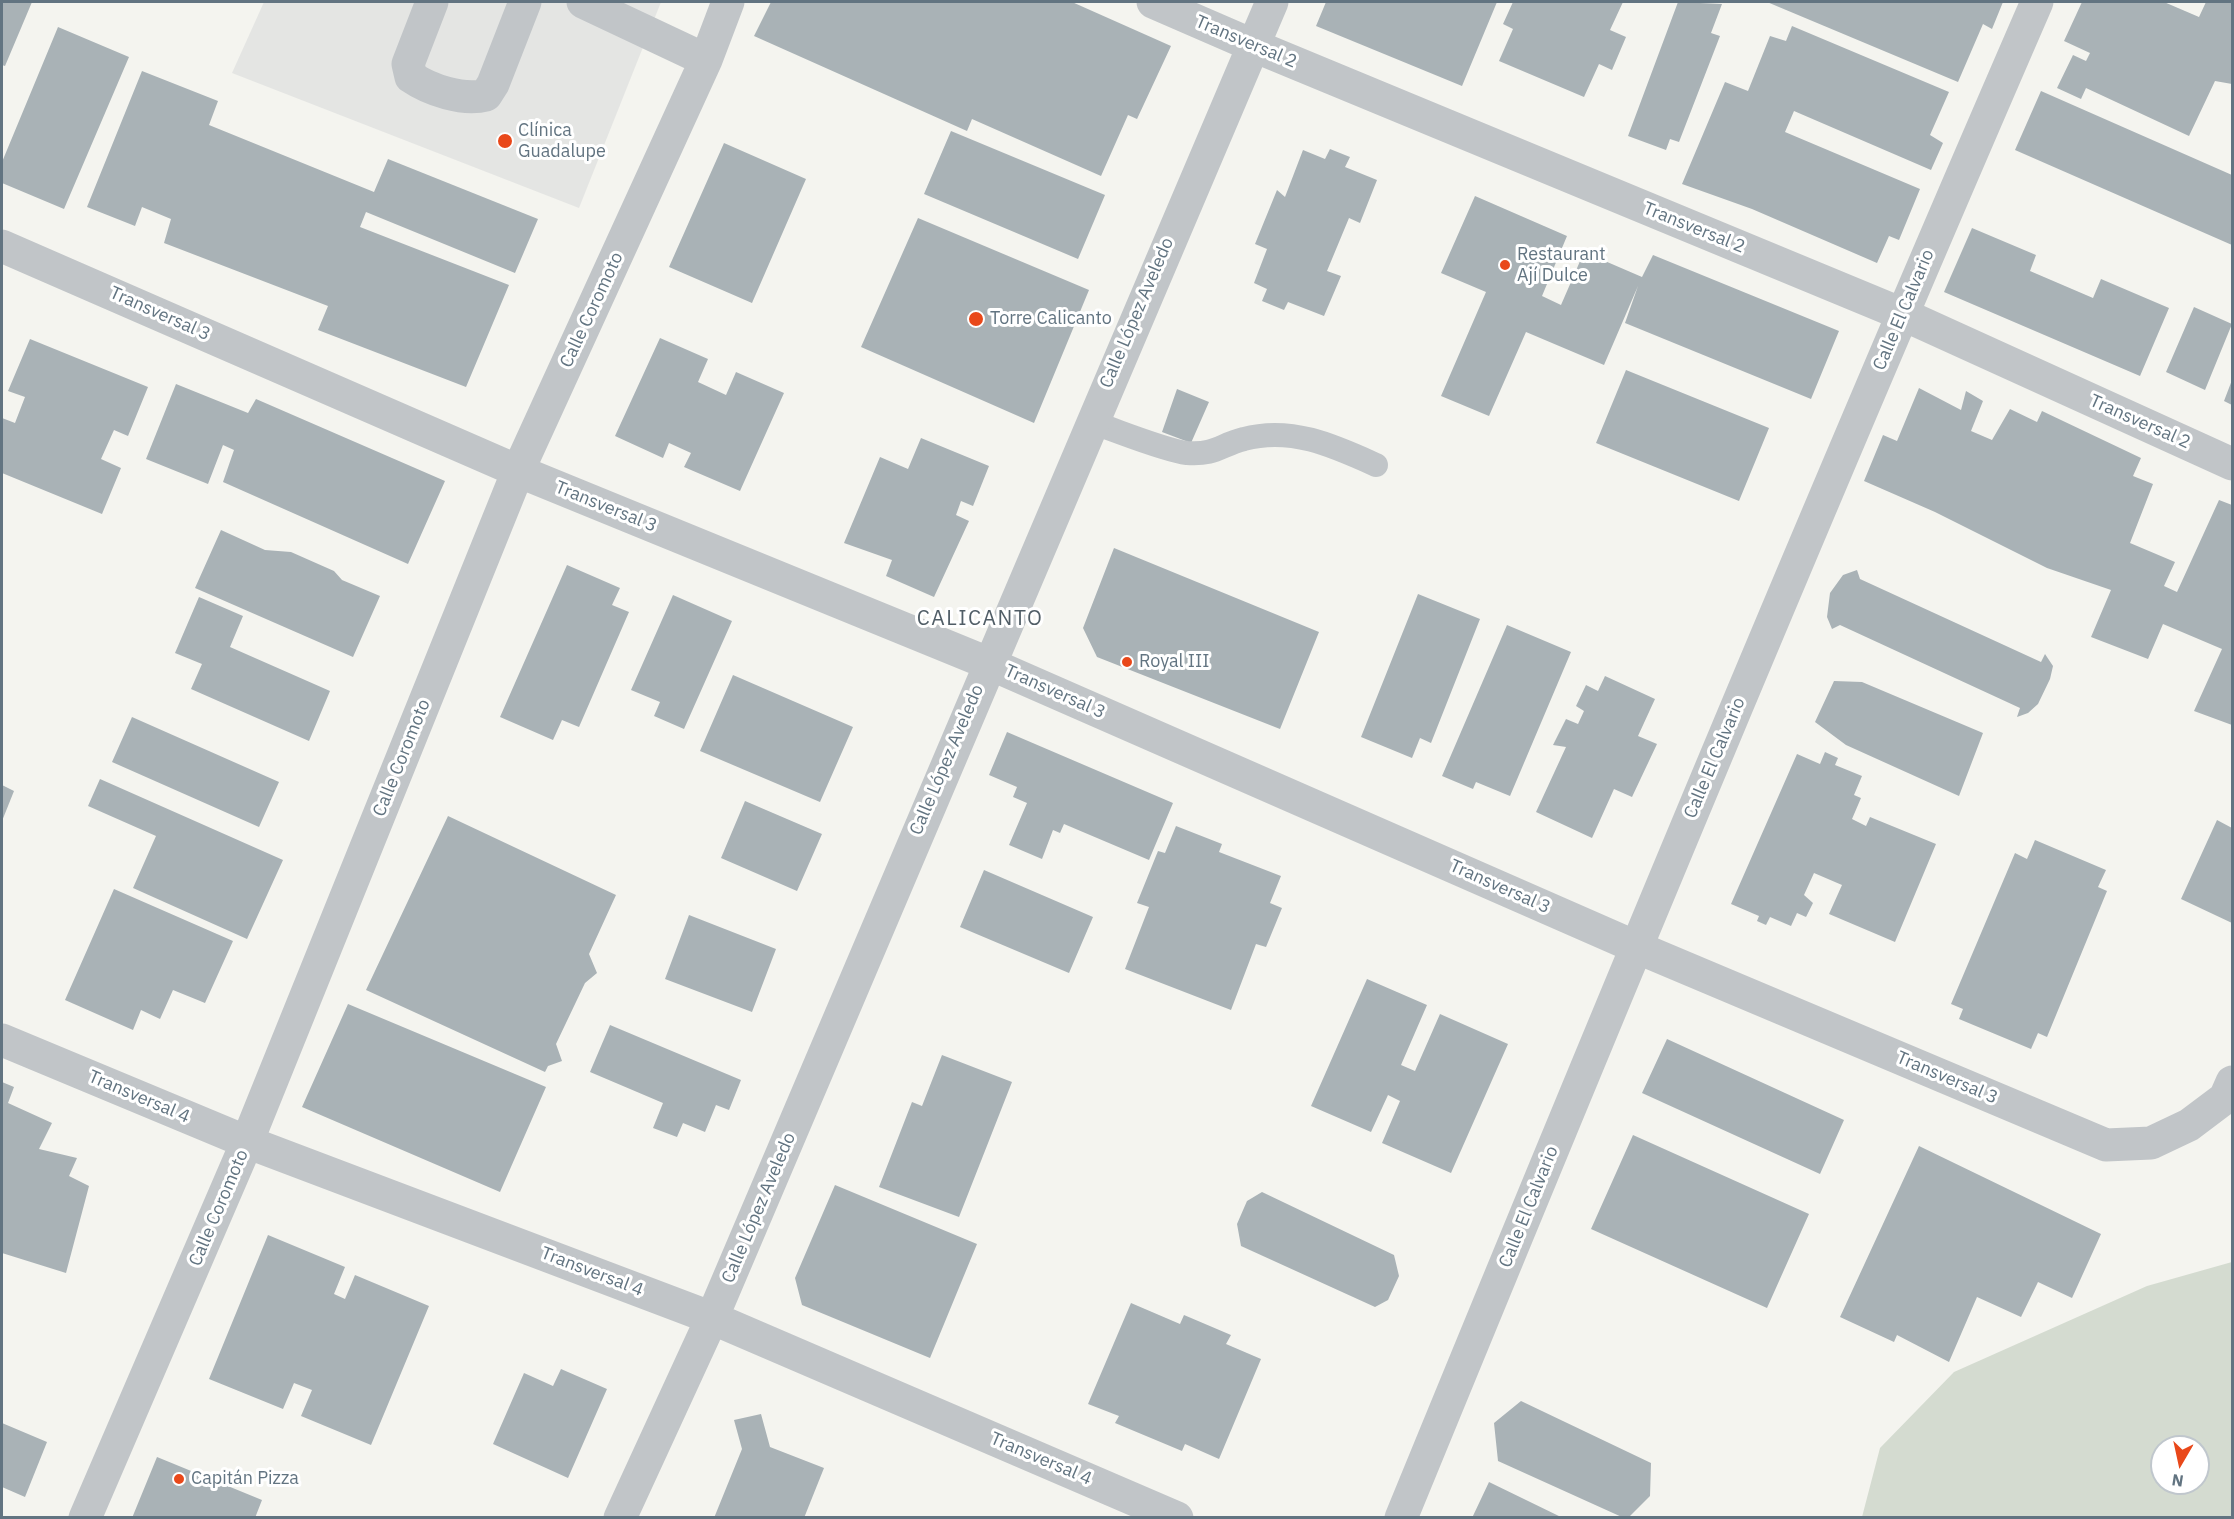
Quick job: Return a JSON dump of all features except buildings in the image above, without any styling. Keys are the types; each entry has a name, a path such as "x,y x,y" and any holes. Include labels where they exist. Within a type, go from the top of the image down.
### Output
{"street":[{"path":"432,2 408,64 411,76 422,84 472,99 486,95 493,84 525,2"},
{"path":"583,2 706,60"},
{"name":"Calle Coromoto","path":"85,1518 247,1142 518,471 706,60 728,2"},
{"name":"Transversal 2","path":"1152,2 1902,314 2232,464"},
{"name":"Calle López Aveledo","path":"620,1518 712,1317 988,663 1272,2"},
{"name":"Calle El Calvario","path":"1401,1518 1635,946 1902,314 2037,2"},
{"name":"Transversal 3","path":"2,246 518,471 988,663 1635,946 2106,1145 2151,1143 2189,1125 2225,1098 2232,1082"},
{"name":"Transversal 4","path":"2,1040 247,1142 712,1317 1177,1518"}],"lane":[{"path":"1091,422 1185,453 1213,453 1244,438 1293,434 1328,444 1376,465"}],"shaded area":[{"name":"Clínica Guadalupe","path":"264,2 661,2 579,208 232,73"},
{"path":"2232,1262 2232,1517 1862,1517 1880,1448 1954,1372 2147,1286"}],"place":[{"name":"Clínica Guadalupe","path":"505,141"},
{"name":"Restaurant Ají Dulce","path":"1505,265"},
{"name":"Torre Calicanto","path":"976,319"},
{"name":"Royal III","path":"1127,662"},
{"name":"Capitán Pizza","path":"179,1479"}],"district":[{"name":"CALICANTO","path":"980,619"}]}
